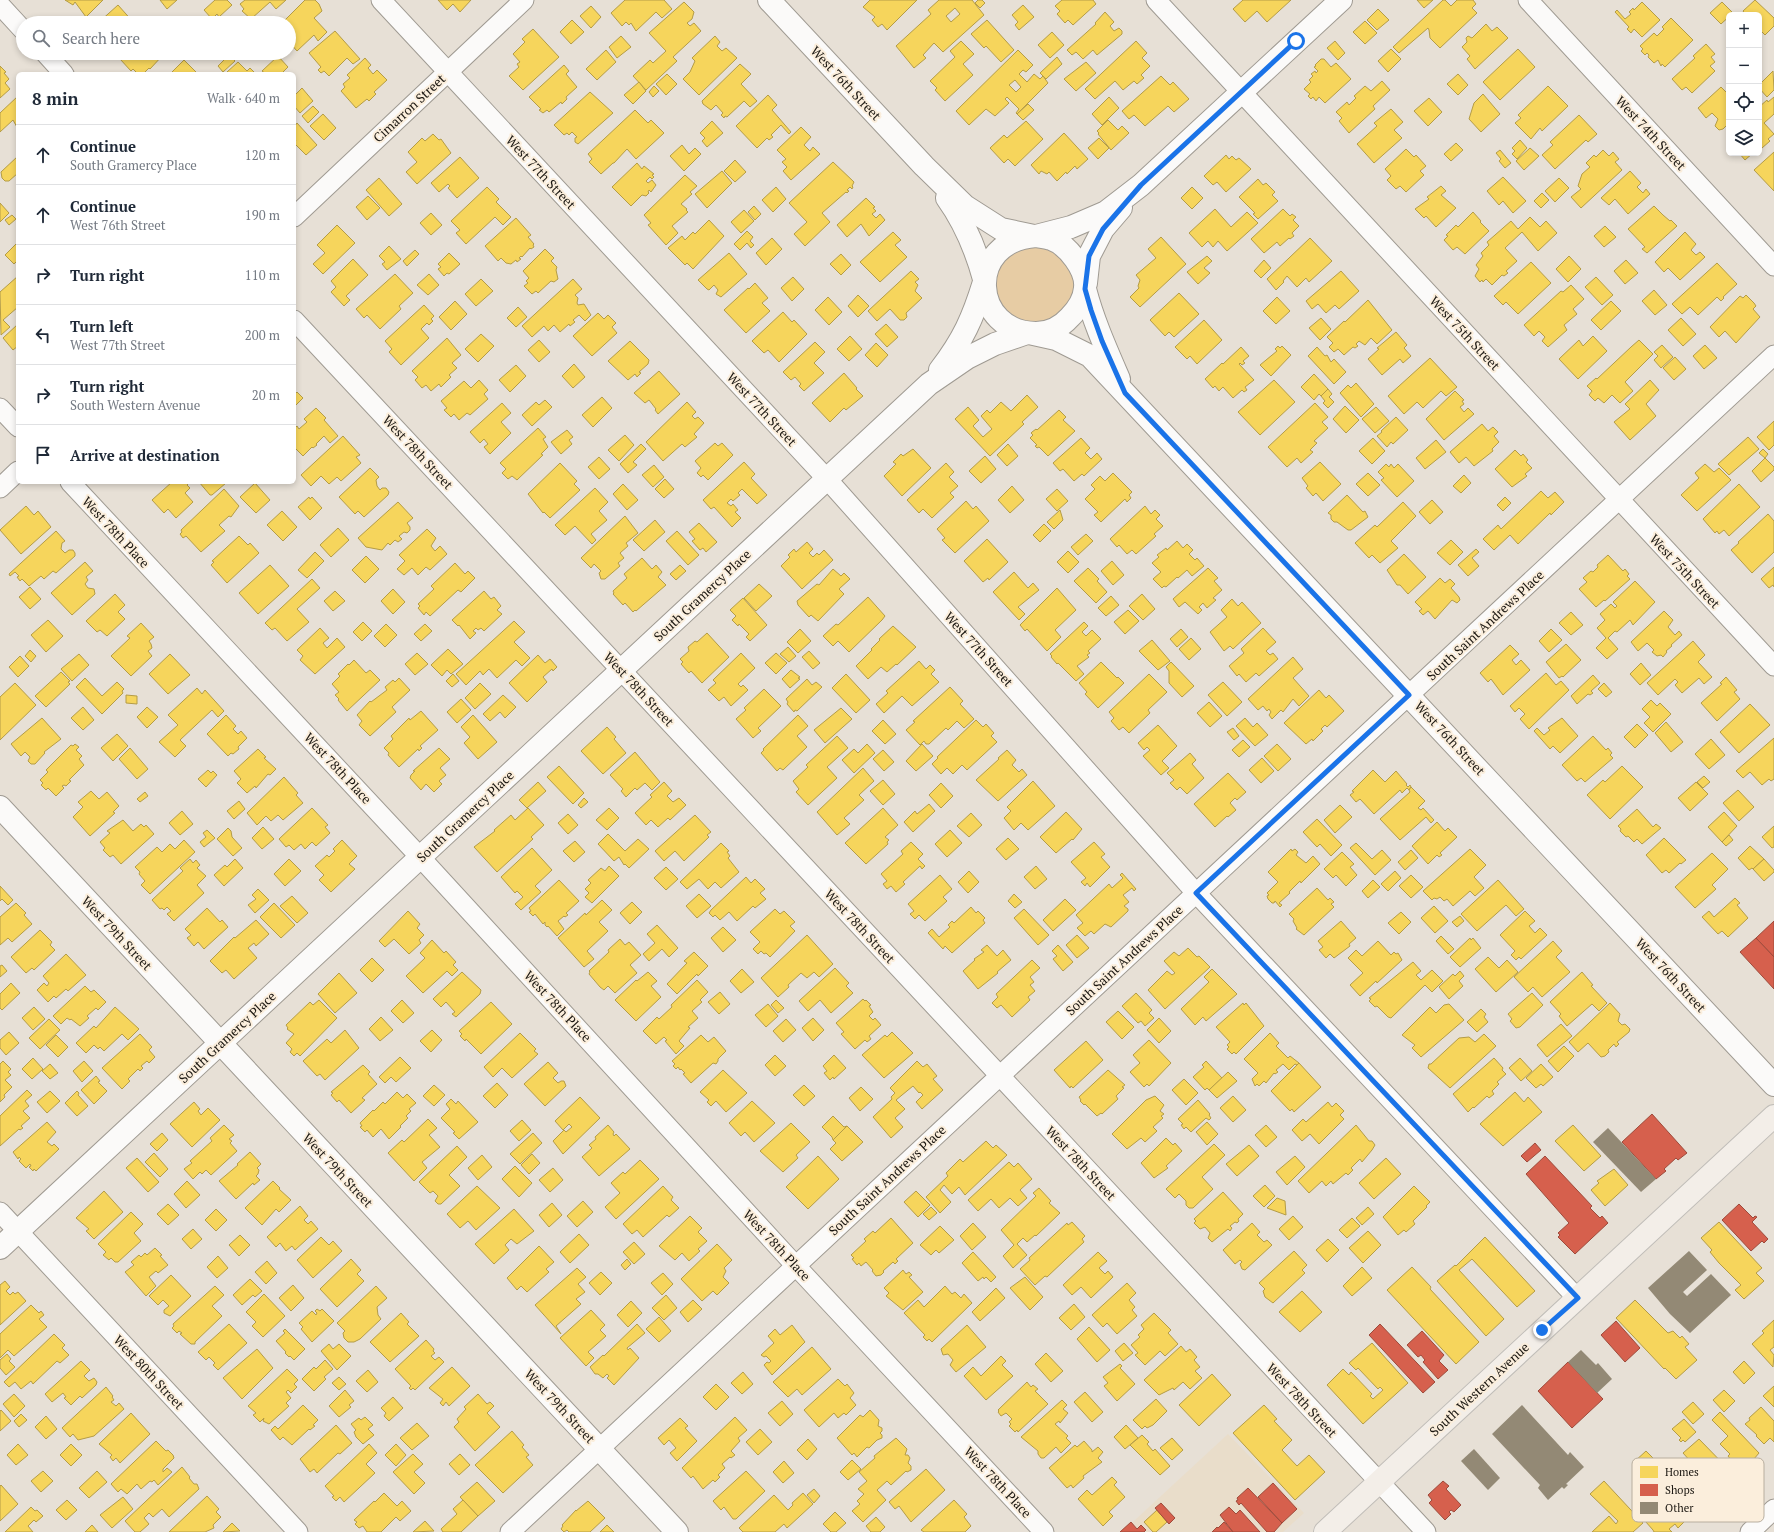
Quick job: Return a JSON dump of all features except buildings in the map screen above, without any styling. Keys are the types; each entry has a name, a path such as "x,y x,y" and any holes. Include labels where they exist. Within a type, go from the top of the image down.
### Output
{"main road":[{"name":"South Western Avenue","path":"1325,1532 1774,1116"}],"street":[{"name":"West 77th Street","path":"381,0 827,479 1196,893 1578,1298"},
{"name":"Cimarron Street","path":"296,215 524,0"},
{"name":"West 76th Street","path":"769,0 924,166 965,206 1002,229 1035,236"},
{"name":"West 75th Street","path":"1156,0 1774,666"},
{"path":"1141,185 1103,229 1089,256 1085,288 1079,307 1064,324 1045,333 1028,333 1011,328 996,316 986,297 984,280 988,264 1001,248 1019,238 1035,236 1071,227 1106,212 1141,185 1340,0"},
{"name":"West 74th Street","path":"1528,0 1774,266"},
{"path":"0,5 16,22"},
{"path":"51,60 62,72"},
{"name":"West 76th Street","path":"924,166 956,210 975,247 984,280"},
{"path":"1035,236 1052,239 1067,249 1081,267 1085,288"},
{"name":"South Gramercy Place","path":"0,1248 929,384 956,350 974,314 984,280"},
{"name":"West 76th Street","path":"1085,288 1102,341 1125,393"},
{"name":"West 78th Street","path":"296,322 1426,1532"},
{"name":"West 76th Street","path":"1028,333 1056,339 1090,356 1774,1085"},
{"name":"South Gramercy Place","path":"929,384 967,358 995,344 1028,333"},
{"name":"South Saint Andrews Place","path":"510,1532 1774,355"},
{"path":"0,408 16,425"},
{"path":"0,488 16,473"},
{"name":"West 78th Place","path":"72,484 420,857 795,1265 1044,1532"},
{"name":"West 79th Street","path":"0,807 677,1532"},
{"name":"West 80th Street","path":"0,1212 298,1532"},
{"path":"1764,1519 1774,1509"},
{"path":"1750,1532 1760,1522"}],"shaded area":[{"path":"1049,243 1078,270 1075,307 1041,329 999,314 993,265 1002,251"},
{"path":"1228,1434 1304,1513 1283,1532 1122,1532"}],"route":[{"path":"1296,41 1141,185 1103,229 1089,256 1085,289 1102,341 1125,393 1409,695 1196,893 1578,1298 1542,1330"}]}
